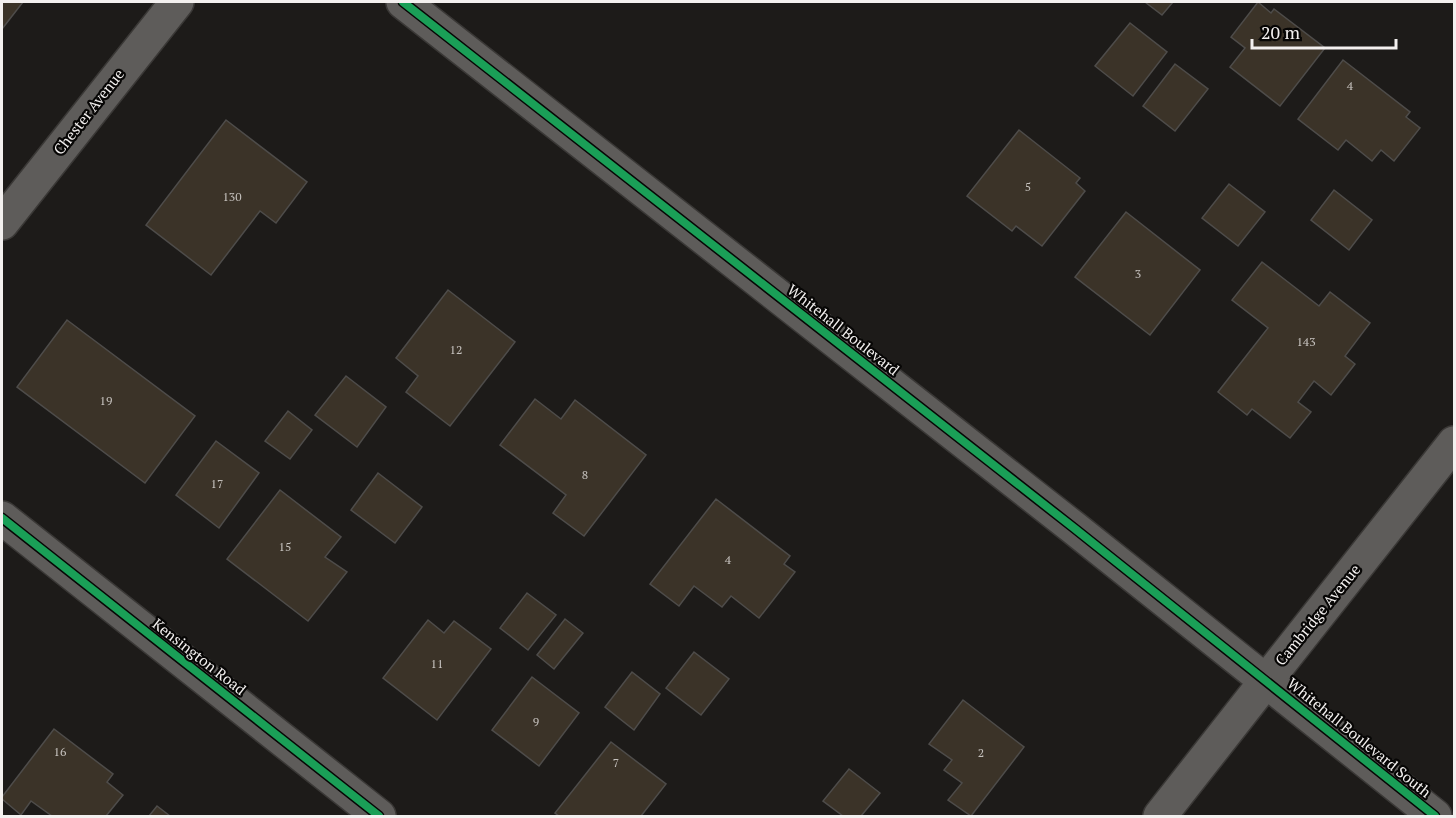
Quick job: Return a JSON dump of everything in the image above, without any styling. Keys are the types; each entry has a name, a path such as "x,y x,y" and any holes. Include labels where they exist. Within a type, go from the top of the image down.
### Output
{"street":[{"name":"Chester Avenue","path":"2,223 177,2"},
{"name":"Whitehall Boulevard","path":"403,2 1266,681"},
{"name":"Cambridge Avenue","path":"1160,816 1455,443"},
{"name":"Kensington Road","path":"2,518 379,816"},
{"name":"Whitehall Boulevard South","path":"1266,681 1435,816"}],"building":[{"path":"2,2 23,2 2,29"},
{"path":"1145,2 1173,2 1162,15"},
{"path":"1258,2 1271,13 1274,9 1325,48 1280,106 1230,67 1245,48 1231,37"},
{"path":"1130,23 1167,52 1133,96 1095,66"},
{"path":"1343,60 1410,112 1406,117 1420,128 1394,161 1381,150 1372,161 1346,140 1338,150 1298,119"},
{"path":"1175,64 1208,89 1175,131 1143,106"},
{"path":"226,120 307,182 276,223 260,211 211,275 146,225"},
{"path":"1019,130 1080,178 1076,183 1085,191 1042,246 1016,226 1012,231 967,196"},
{"path":"1229,184 1265,212 1238,246 1202,218"},
{"path":"1334,190 1372,220 1349,250 1311,220"},
{"path":"1126,212 1200,270 1150,335 1075,277"},
{"path":"1262,262 1319,306 1330,292 1370,323 1345,356 1355,364 1331,395 1314,381 1298,402 1311,412 1290,438 1252,409 1247,415 1218,392 1268,328 1232,300"},
{"path":"448,290 515,342 450,426 406,392 418,376 396,358"},
{"path":"67,320 195,416 145,483 17,387"},
{"path":"346,376 386,407 357,447 315,415"},
{"path":"535,399 561,419 575,400 646,455 584,536 553,513 566,495 500,445"},
{"path":"288,411 312,430 290,459 265,441"},
{"path":"216,441 259,473 219,528 176,495"},
{"path":"378,473 422,507 395,543 351,510"},
{"path":"280,490 341,537 325,557 347,572 308,621 227,559"},
{"path":"716,499 790,556 784,564 795,572 759,618 731,596 722,607 694,586 679,606 650,584"},
{"path":"527,593 556,615 528,650 500,628"},
{"path":"565,619 583,633 554,669 537,655"},
{"path":"428,620 444,633 454,621 491,649 437,720 383,678"},
{"path":"694,652 729,679 701,715 666,688"},
{"path":"632,672 660,694 634,730 605,707"},
{"path":"532,677 579,713 539,766 492,730"},
{"path":"963,700 1024,747 971,816 948,800 962,783 944,770 952,760 929,744"},
{"path":"54,729 113,774 107,782 123,795 106,816 52,816 31,801 21,815 2,799"},
{"path":"611,742 666,784 641,816 559,816 555,813"},
{"path":"849,769 880,793 861,816 843,816 823,801"},
{"path":"157,806 170,816 149,816"}],"cycle path":[{"path":"403,2 1074,528 1435,816"},
{"path":"2,518 379,816"}]}
